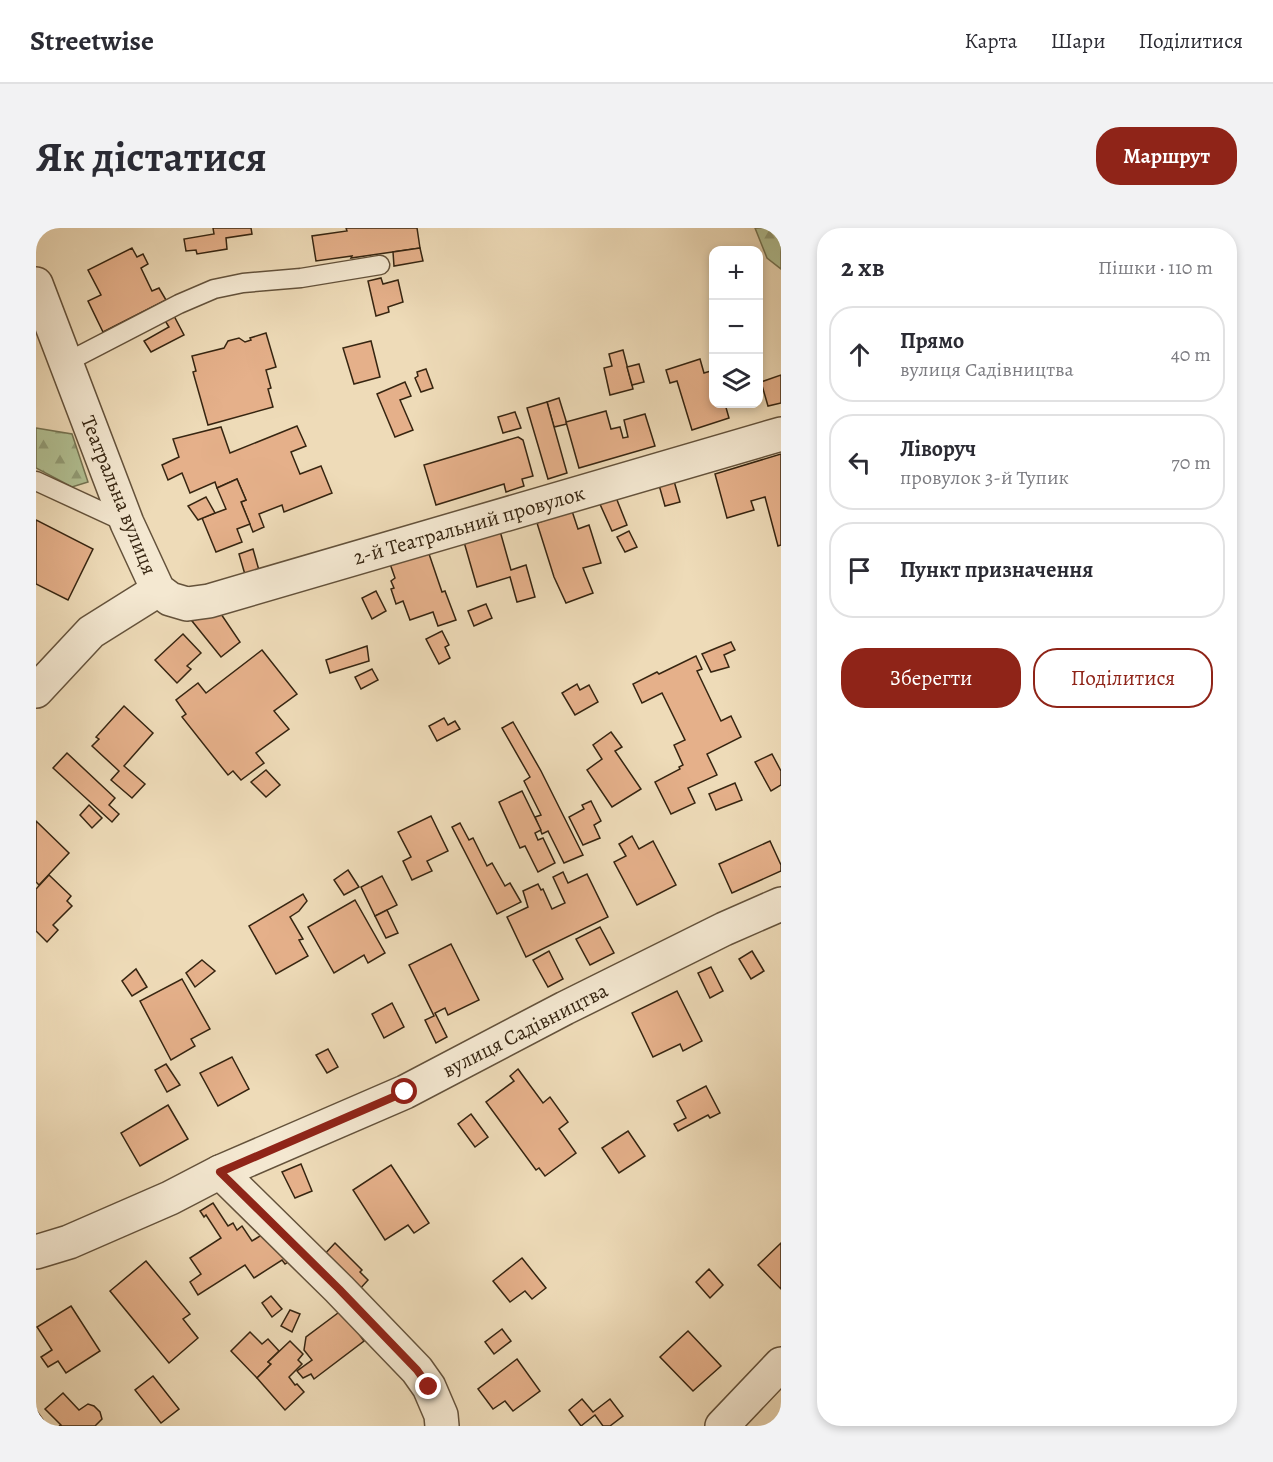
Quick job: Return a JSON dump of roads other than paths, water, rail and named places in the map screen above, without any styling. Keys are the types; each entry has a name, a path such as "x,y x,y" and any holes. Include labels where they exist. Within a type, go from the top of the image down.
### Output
{"street":[{"name":"Театральна вулиця","path":"36,284 127,523 158,590 91,632 36,691"},
{"name":"2-й Театральний провулок","path":"158,590 170,599 188,604 209,602 781,434"},
{"name":"вулиця Садівництва","path":"36,1252 69,1242 170,1198 220,1172 405,1092 565,1008 781,904"},
{"path":"220,1172 339,1289 417,1370 429,1387 441,1415 442,1426"},
{"path":"722,1426 781,1364"}],"lane":[{"path":"67,362 179,304 214,289 380,265"},
{"path":"36,480 127,523"}]}
